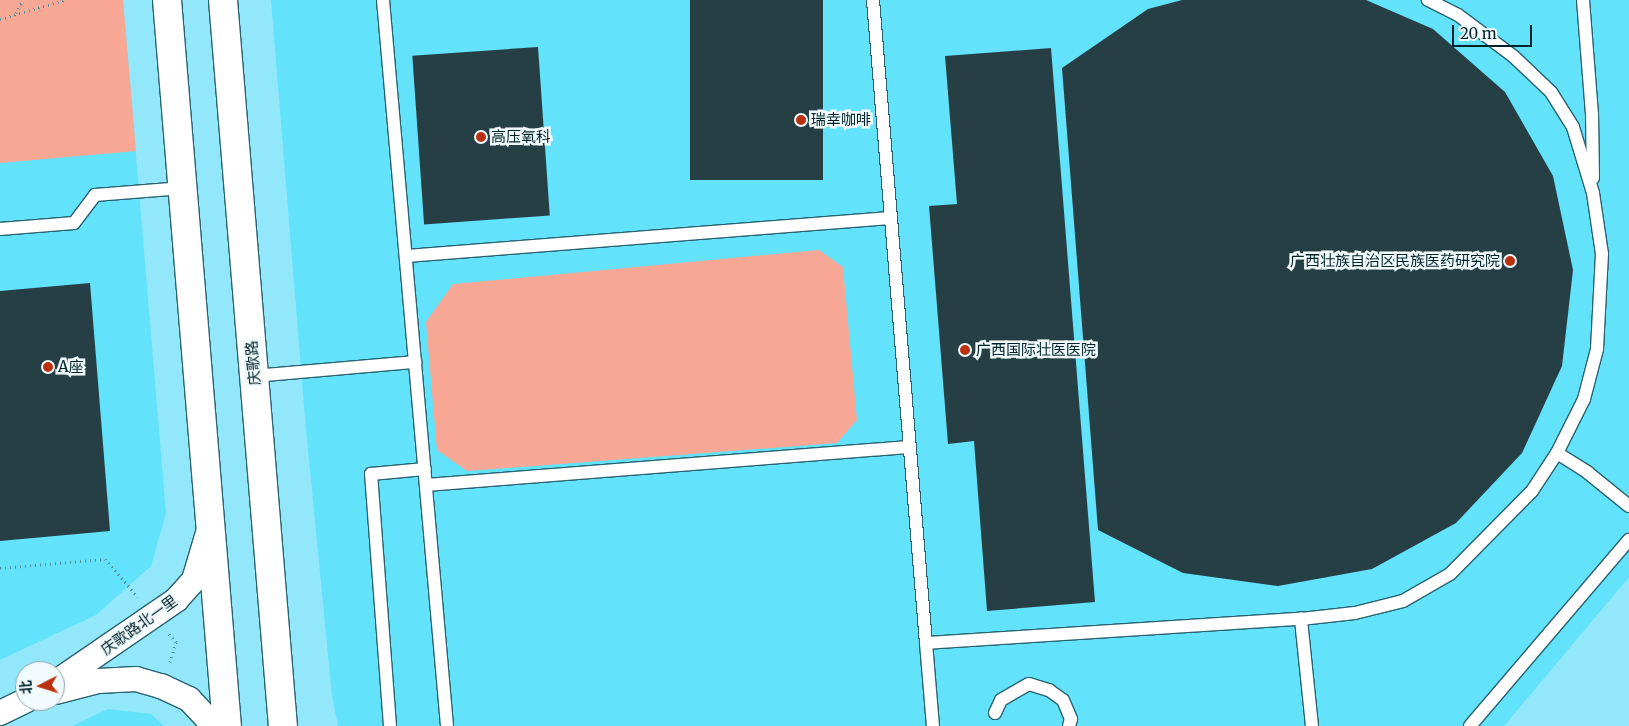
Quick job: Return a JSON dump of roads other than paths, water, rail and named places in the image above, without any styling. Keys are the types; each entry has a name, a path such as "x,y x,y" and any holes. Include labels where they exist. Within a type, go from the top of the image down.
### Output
{"street":[{"path":"167,0 227,726"},
{"name":"庆歌路","path":"223,0 283,726"},
{"name":"庆歌路北一里","path":"65,676 154,617 176,600 194,580 210,521"},
{"name":"庆歌路北一里","path":"65,689 98,681 126,680 161,686 189,699 214,726"},
{"path":"0,712 15,705"}],"lane":[{"path":"384,0 447,726"},
{"path":"872,0 932,726"},
{"path":"1428,0 1458,15 1498,44 1550,92 1573,127 1593,193"},
{"path":"926,643 1355,614 1403,601 1450,574 1532,491 1557,453 1584,399 1597,349 1602,254 1593,193 1592,114 1583,0"},
{"path":"0,229 74,223 95,196 182,188"},
{"path":"406,256 891,218"},
{"path":"254,376 415,362"},
{"path":"426,485 909,447"},
{"path":"1557,453 1587,472 1629,506"},
{"path":"390,726 371,474 424,469"},
{"path":"1470,726 1629,540"},
{"path":"1301,619 1312,726"},
{"path":"995,713 1001,700 1029,684 1049,690 1063,700 1071,719 1069,726"}],"place":[{"name":"瑞幸咖啡","path":"801,120"},
{"name":"高压氧科","path":"481,137"},
{"name":"广西壮族自治区民族医药研究院","path":"1510,261"},
{"name":"广西国际壮医医院","path":"965,350"},
{"name":"A座","path":"48,367"}]}
